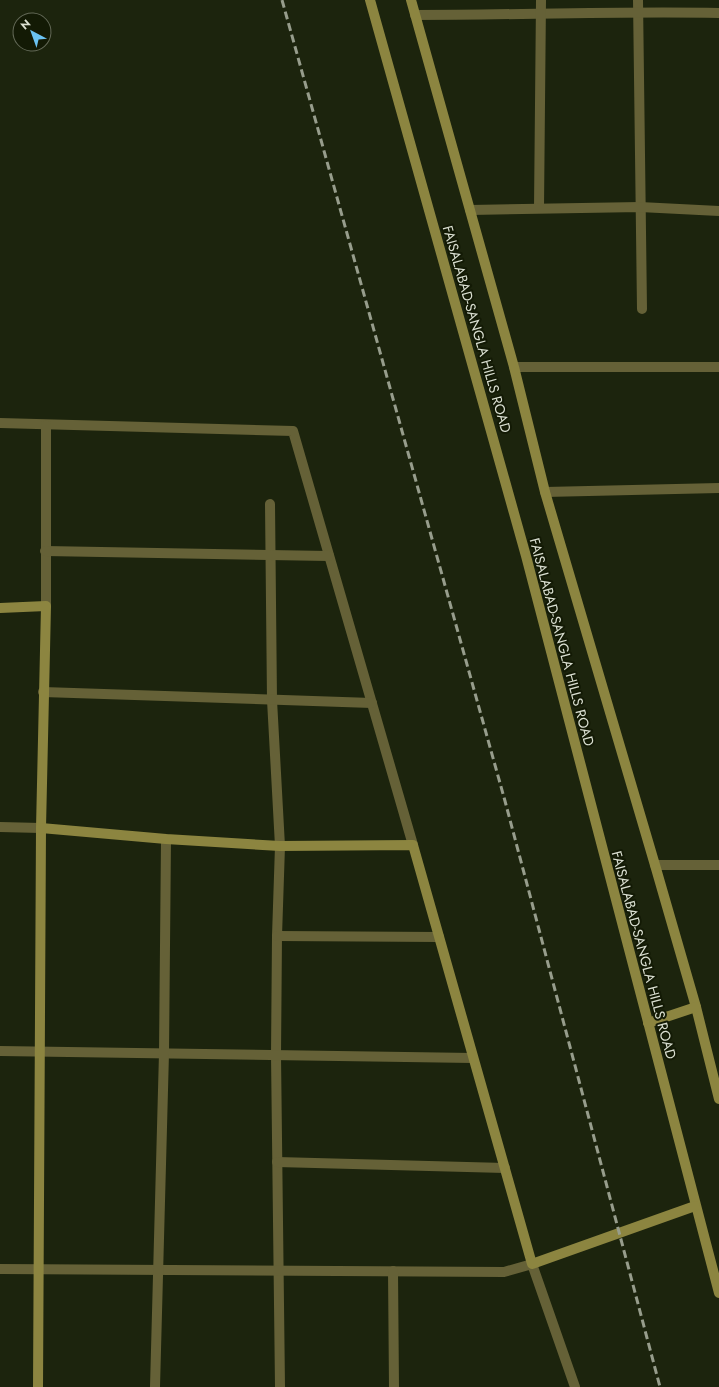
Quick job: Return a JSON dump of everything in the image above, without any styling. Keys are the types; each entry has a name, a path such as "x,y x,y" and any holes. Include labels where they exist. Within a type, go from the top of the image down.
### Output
{"main road":[{"name":"FAISALABAD-SANGLA HILLS ROAD","path":"370,0 526,556 719,1293"},
{"name":"FAISALABAD-SANGLA HILLS ROAD","path":"411,0 514,367 545,492 696,1007 716,1077 719,1099"},
{"path":"0,608 46,606 41,828 41,1052 38,1387"},
{"path":"41,828 166,839 280,846 412,845 532,1264 695,1206"},
{"path":"648,1023 696,1007"}],"street":[{"path":"539,208 541,0"},
{"path":"638,0 642,309"},
{"path":"415,15 541,15 638,12 719,13"},
{"path":"470,210 640,207 719,211"},
{"path":"514,367 719,367"},
{"path":"0,423 293,431 412,845"},
{"path":"46,425 46,606"},
{"path":"545,492 719,488"},
{"path":"270,504 272,700 280,846 277,936 276,1055 280,1387"},
{"path":"45,551 329,556"},
{"path":"43,692 372,703"},
{"path":"0,827 41,828"},
{"path":"154,1387 164,1053 166,839"},
{"path":"655,865 719,865"},
{"path":"277,936 439,937"},
{"path":"0,1051 473,1058"},
{"path":"277,1162 505,1168"},
{"path":"0,1269 504,1272 532,1264 575,1387"},
{"path":"393,1271 394,1387"}],"railway":[{"path":"282,0 505,801 660,1387"}]}
